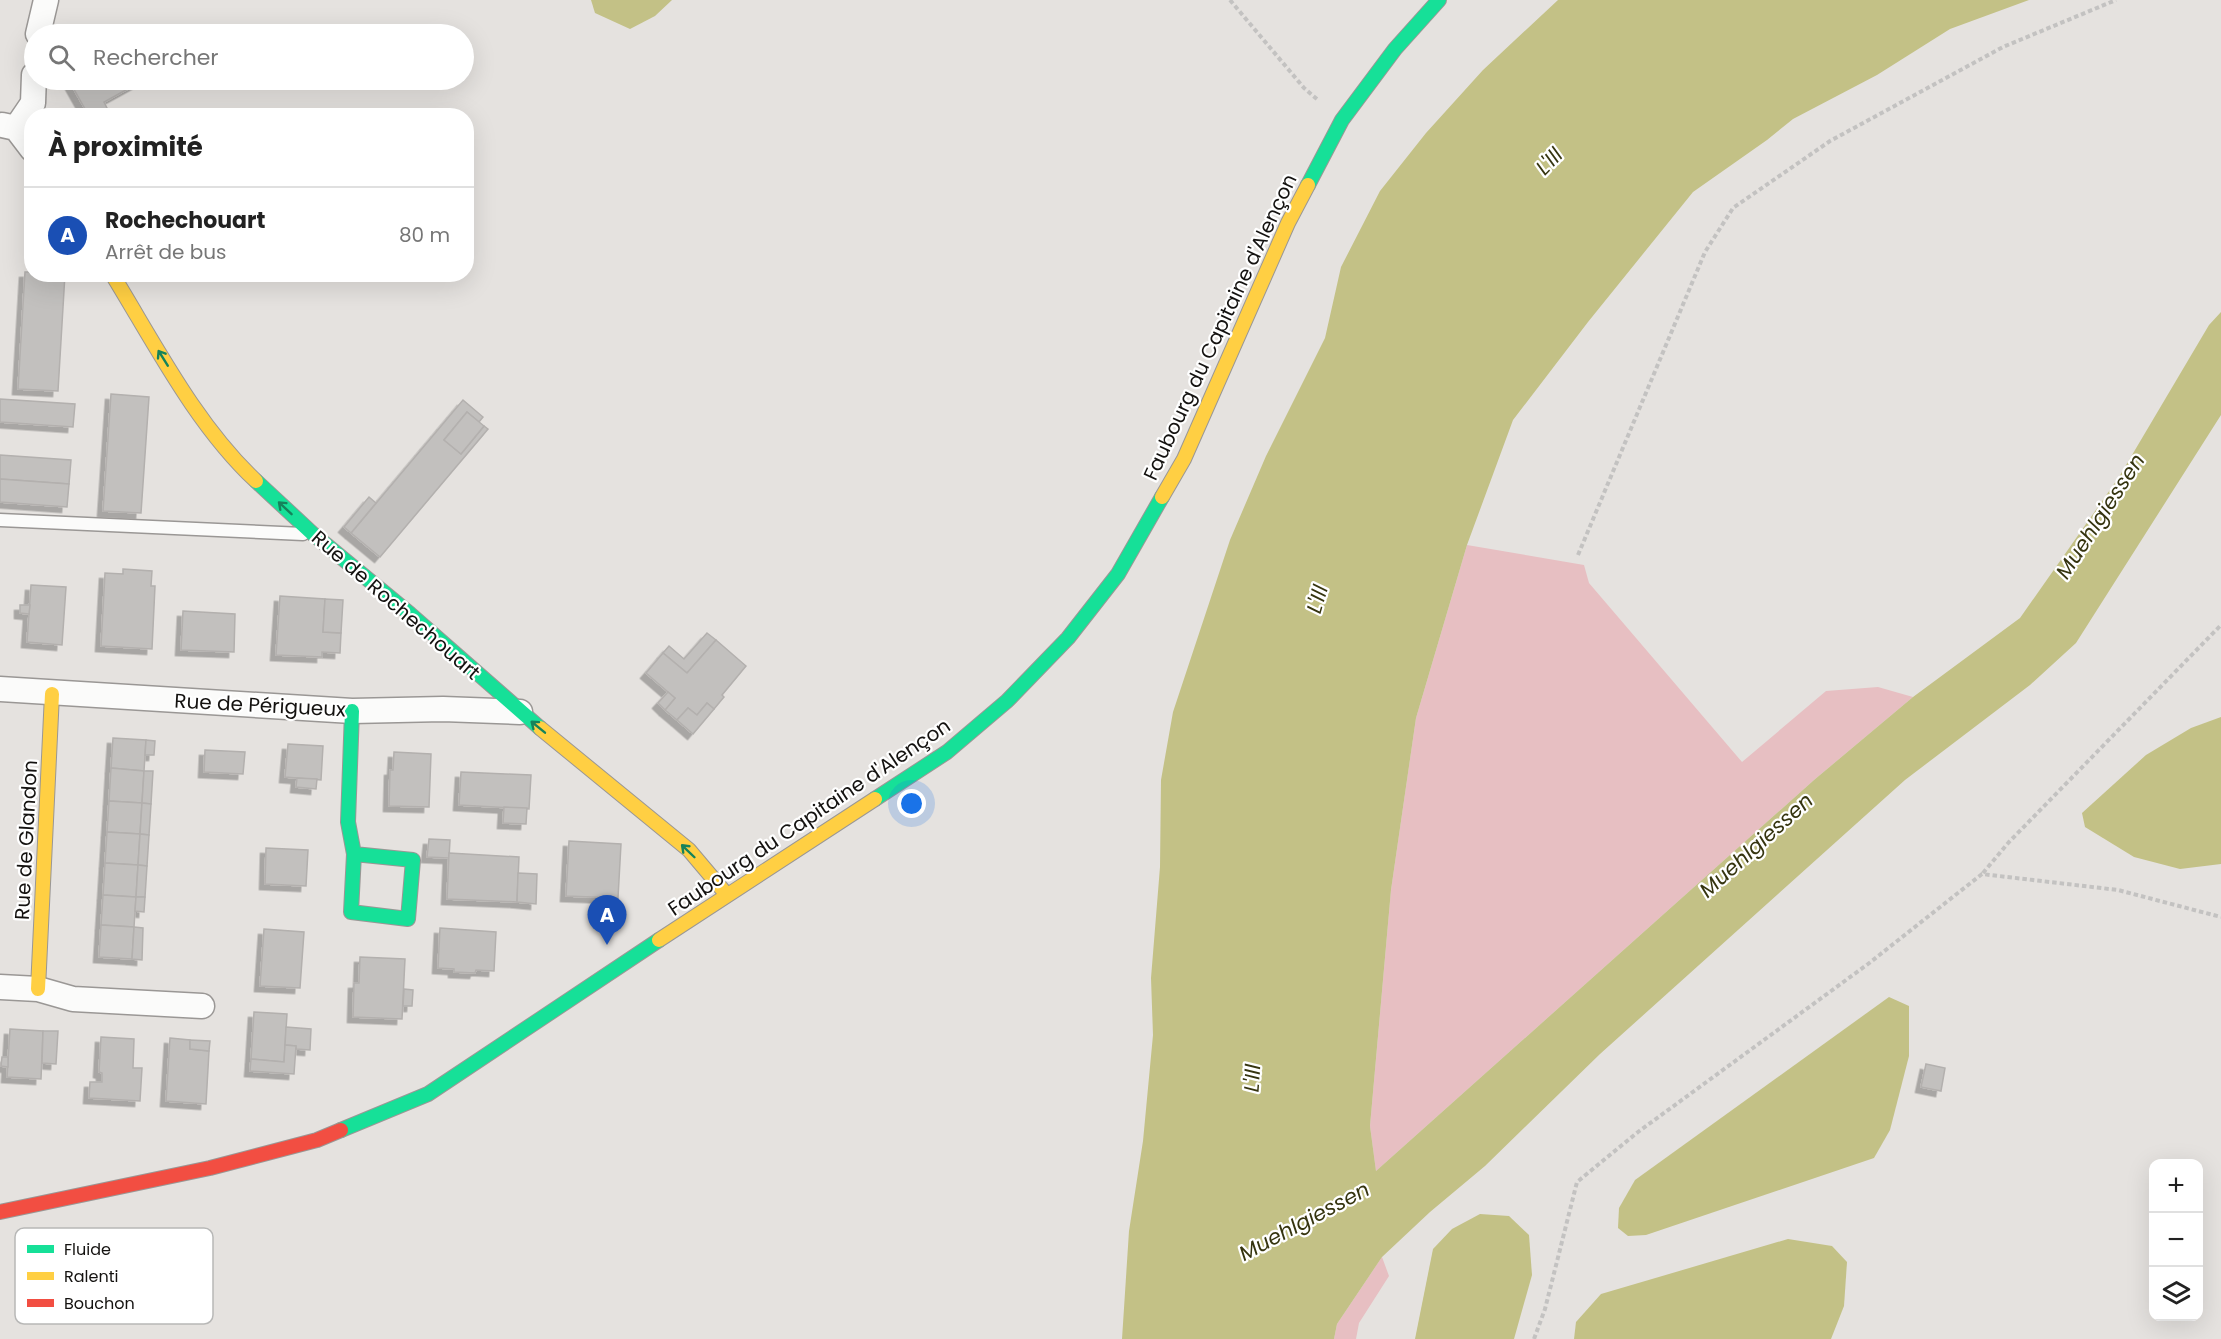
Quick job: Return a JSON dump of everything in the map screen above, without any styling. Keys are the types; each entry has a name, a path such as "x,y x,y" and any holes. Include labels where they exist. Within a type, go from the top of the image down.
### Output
{"main road":[{"name":"Faubourg du Capitaine d'Alençon","path":"0,1212 210,1168 317,1140 428,1094 726,895 947,752 1007,701 1068,638 1118,574 1184,459 1288,223 1342,120 1395,49 1438,0"},
{"name":"Rue de Rochechouart","path":"117,282 192,404 241,467 313,534 410,614 519,712 689,850 726,895"},
{"name":"Rue de Glandon","path":"38,989 52,694"},
{"path":"352,711 348,822 354,854 351,912 408,919 414,860 354,854"}],"street":[{"path":"40,24 46,0"},
{"path":"28,108 33,103 33,90"},
{"path":"24,111 8,126 24,141"},
{"name":"Rue de Périgueux","path":"0,689 352,711 443,708 519,712"},
{"path":"0,987 38,989 73,999 202,1006"}],"lane":[{"path":"0,520 313,534"}],"path":[{"path":"1230,0 1304,88 1342,120"},
{"path":"1578,555 1705,252 1733,208 1830,141 2003,47 2116,0"},
{"path":"1534,1339 1545,1309 1577,1182 1638,1132 1868,963 1983,874 2009,842 2221,625"},
{"path":"1983,874 2118,890 2221,917"}],"shaded area":[{"path":"1467,545 1584,565 1589,583 1742,762 1826,691 1878,687 1913,697 1814,780 1376,1171 1370,1126 1391,890 1416,718"},
{"path":"1382,1257 1389,1276 1359,1323 1356,1339 1334,1339 1337,1324"}],"water":[{"path":"591,0 672,0 655,16 630,29 595,13"},
{"path":"1558,0 2029,0 1950,29 1877,75 1793,119 1693,192 1588,322 1513,420 1467,545 1416,718 1391,890 1370,1126 1376,1171 1814,780 1913,697 2020,618 2119,477 2209,325 2221,312 2221,415 2076,643 2030,685 1905,780 1600,1054 1485,1166 1430,1212 1382,1257 1337,1324 1334,1339 1122,1339 1129,1231 1143,1141 1153,1035 1151,978 1160,867 1161,780 1173,712 1230,540 1266,456 1325,338 1341,267 1380,191 1426,133 1483,70"},
{"path":"2221,717 2221,864 2180,869 2134,857 2085,827 2082,813 2146,755 2191,728"},
{"path":"1889,997 1909,1006 1909,1056 1890,1130 1874,1158 1646,1235 1628,1236 1618,1228 1619,1208 1635,1180"},
{"path":"1480,1214 1509,1216 1529,1235 1532,1275 1514,1339 1415,1339 1433,1249 1452,1229"},
{"path":"1788,1239 1832,1246 1847,1262 1844,1306 1831,1339 1574,1339 1576,1322 1601,1294"}],"building":[{"path":"74,90 126,90 104,102 107,108 84,108"},
{"path":"24,282 65,282 58,391 18,389"},
{"path":"111,394 149,397 141,513 103,511"},
{"path":"0,399 75,404 73,427 0,422"},
{"path":"463,400 483,417 479,422 467,412 444,440 461,454 484,426 488,429 380,557 351,533"},
{"path":"467,412 484,426 461,454 444,440"},
{"path":"0,455 71,460 69,484 0,479"},
{"path":"0,479 69,484 67,507 0,502"},
{"path":"369,497 376,503 351,533 344,527"},
{"path":"123,569 152,571 151,586 155,586 152,649 101,646 105,573 123,574"},
{"path":"31,585 66,587 62,645 27,642"},
{"path":"280,596 325,599 323,632 341,633 340,653 322,652 322,657 276,655"},
{"path":"325,599 343,600 341,633 323,632"},
{"path":"20,605 30,605 29,614 20,613"},
{"path":"183,611 235,614 234,652 181,650"},
{"path":"707,633 716,640 687,673 663,653 669,646 684,659"},
{"path":"716,640 746,666 722,695 724,697 714,709 707,703 697,715 688,708 677,720 665,710 675,698 646,673 663,653 687,673"},
{"path":"668,692 675,698 665,710 658,703"},
{"path":"707,703 714,709 693,734 677,720 688,708 697,715"},
{"path":"113,738 146,740 144,771 111,768"},
{"path":"146,740 155,741 154,755 145,755"},
{"path":"288,744 323,746 321,780 285,777"},
{"path":"205,750 245,752 243,774 204,772"},
{"path":"394,752 431,754 429,807 389,806 390,770 393,770"},
{"path":"111,768 144,771 142,803 109,801"},
{"path":"144,771 153,771 151,804 142,803"},
{"path":"461,772 531,775 529,809 459,805"},
{"path":"297,778 317,779 316,789 296,787"},
{"path":"109,801 142,803 140,834 107,832"},
{"path":"142,803 151,804 149,835 140,834"},
{"path":"504,807 527,808 526,824 503,823"},
{"path":"107,832 140,834 138,865 105,863"},
{"path":"140,834 149,835 147,866 138,865"},
{"path":"429,839 450,840 449,858 427,857"},
{"path":"569,841 621,844 618,898 566,896"},
{"path":"266,848 308,850 306,886 265,884"},
{"path":"449,853 519,857 517,902 447,899"},
{"path":"105,863 138,865 136,897 103,895"},
{"path":"138,865 147,866 145,897 136,897"},
{"path":"518,873 537,874 536,904 517,902"},
{"path":"103,895 136,897 134,927 101,925"},
{"path":"136,897 145,897 144,912 135,911"},
{"path":"101,925 134,927 132,959 99,957"},
{"path":"134,927 143,928 142,960 132,959"},
{"path":"440,928 496,932 494,971 454,972 454,969 438,968"},
{"path":"264,929 304,932 300,988 260,986"},
{"path":"360,957 405,959 402,1019 353,1017 354,983 359,983"},
{"path":"404,989 413,990 412,1006 403,1006"},
{"path":"254,1012 287,1014 284,1062 251,1059"},
{"path":"286,1027 311,1029 310,1050 285,1045"},
{"path":"10,1029 43,1031 41,1079 7,1077"},
{"path":"43,1031 58,1031 56,1064 42,1063"},
{"path":"101,1037 134,1039 133,1068 142,1068 140,1101 89,1098 90,1082 102,1082 102,1073 99,1072"},
{"path":"170,1038 190,1040 190,1049 209,1051 206,1104 166,1101"},
{"path":"190,1040 210,1041 209,1051 190,1049"},
{"path":"285,1045 296,1046 294,1074 250,1071 251,1059 284,1062"},
{"path":"2,1057 8,1057 8,1067 1,1066"},
{"path":"1926,1064 1945,1068 1941,1091 1921,1087"}],"traffic: fast":[{"path":"1308,185 1342,120 1395,49 1439,0"},
{"path":"256,481 313,534 410,614 540,728"},
{"path":"875,799 947,752 1007,701 1068,638 1118,574 1162,497"},
{"path":"352,711 348,822 354,854 351,912 408,919 413,860 354,854"},
{"path":"341,1130 428,1094 659,940"}],"traffic: slow":[{"path":"1162,497 1184,459 1288,223 1308,185"},
{"path":"117,282 195,409 234,459 256,481"},
{"path":"38,989 52,694"},
{"path":"540,728 689,850 727,895"},
{"path":"659,940 875,799"}],"traffic: jam":[{"path":"0,1212 210,1168 317,1140 341,1130"}],"place":[{"name":"Rochechouart","path":"607,945"}],"water label":[{"name":"L'Ill","path":"1549,161"},
{"name":"Muehlgiessen","path":"2100,516"},
{"name":"L'Ill","path":"1317,599"},
{"name":"Muehlgiessen","path":"1756,845"},
{"name":"L'Ill","path":"1252,1078"},
{"name":"Muehlgiessen","path":"1304,1221"}]}
